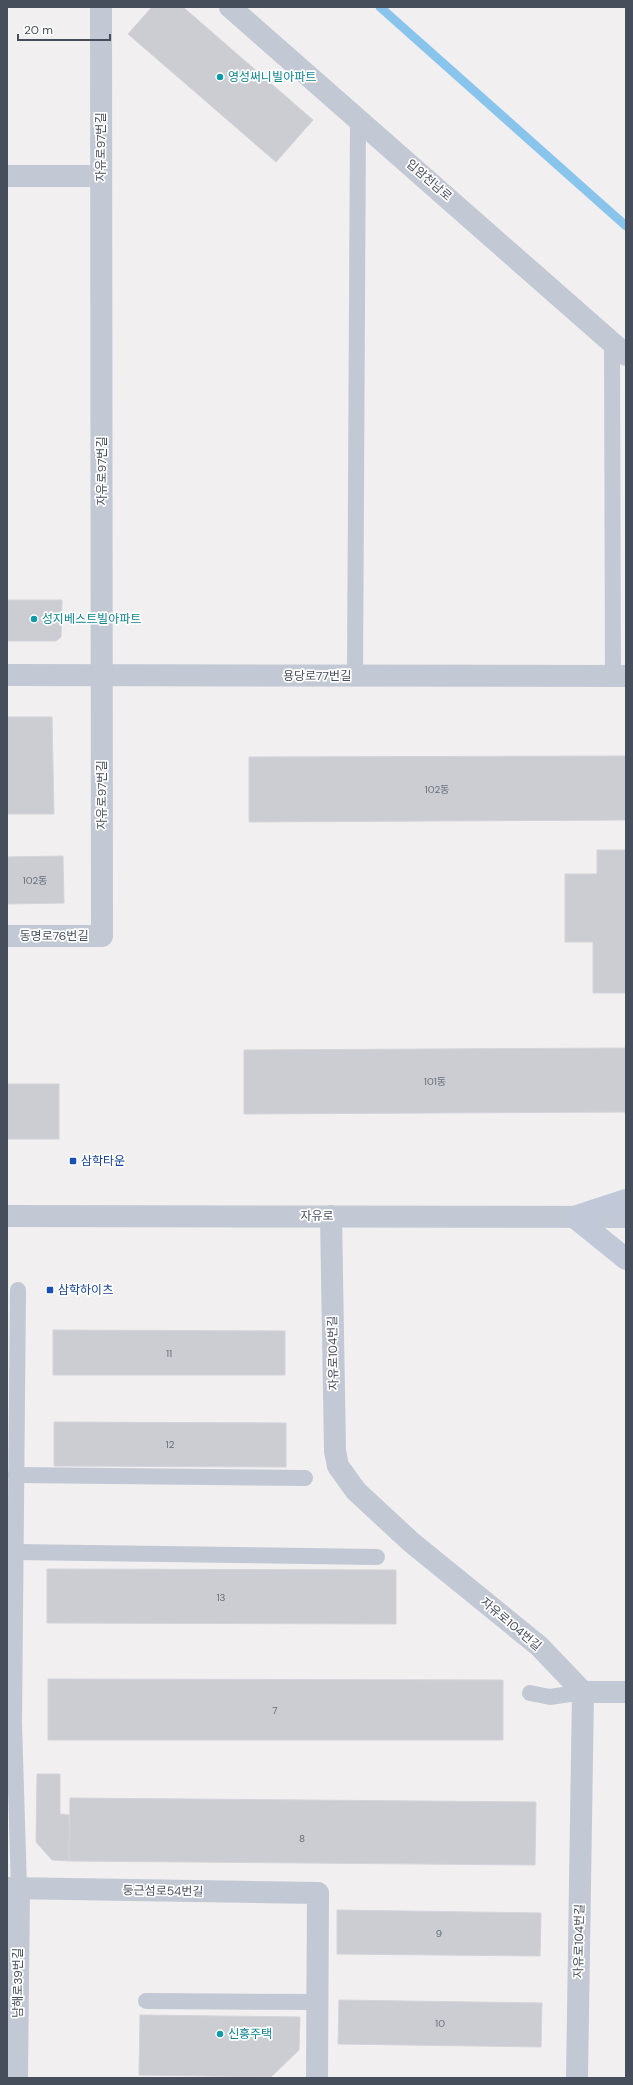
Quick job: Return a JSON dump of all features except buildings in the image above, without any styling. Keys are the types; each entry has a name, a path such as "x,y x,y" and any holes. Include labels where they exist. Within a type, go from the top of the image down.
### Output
{"main road":[{"path":"574,1217 626,1200"},
{"path":"574,1217 626,1259"}],"street":[{"name":"자유로97번길","path":"101,7 102,936"},
{"name":"입암천남로","path":"230,7 619,349"},
{"path":"7,176 101,176"},
{"name":"용당로77번길","path":"7,675 619,677"},
{"name":"동명로76번길","path":"7,936 102,936"},
{"name":"자유로","path":"7,1216 626,1217"},
{"name":"자유로104번길","path":"331,1216 335,1451 338,1466 356,1491 411,1542 539,1646 583,1692 577,2078"},
{"path":"583,1692 626,1692"},
{"name":"둥근섬로54번길","path":"13,1888 318,1893 318,2002"},
{"name":"남해로39번길","path":"13,1888 17,2078"},
{"path":"317,2078 318,2002"}],"lane":[{"path":"355,676 358,118"},
{"path":"619,349 619,677"},
{"path":"13,1888 18,1290"},
{"path":"16,1475 305,1478"},
{"path":"15,1552 377,1557"},
{"path":"530,1693 550,1697 583,1692"},
{"path":"146,2001 318,2002"}],"waterway":[{"path":"380,7 626,226"}],"place":[{"name":"영성써니빌아파트","path":"220,77"},
{"name":"성지베스트빌아파트","path":"34,619"},
{"name":"삼학타운","path":"73,1161"},
{"name":"삼학하이츠","path":"50,1290"},
{"name":"신흥주택","path":"220,2034"}]}
